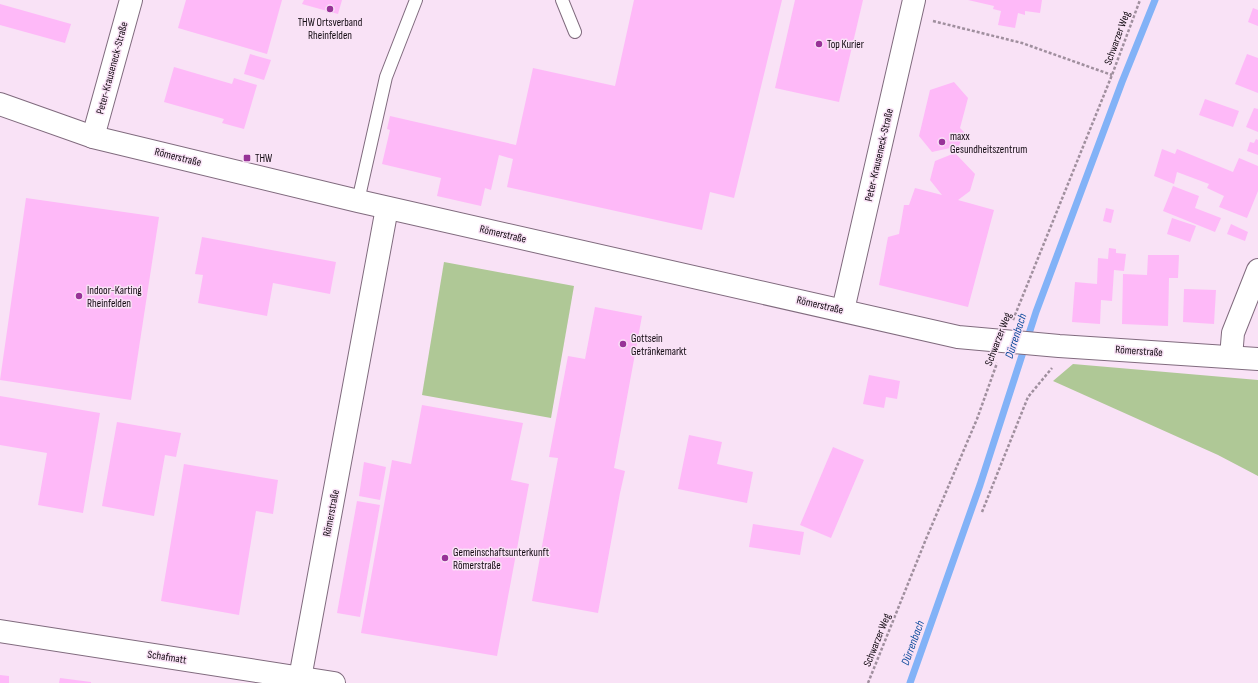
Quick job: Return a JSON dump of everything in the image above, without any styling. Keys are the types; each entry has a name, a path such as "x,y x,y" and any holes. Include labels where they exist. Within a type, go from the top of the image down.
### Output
{"street":[{"name":"Peter-Krauseneck-Straße","path":"94,137 131,0"},
{"name":"Peter-Krauseneck-Straße","path":"844,310 912,8"},
{"name":"Römerstraße","path":"0,104 94,137 387,208 844,310 958,337 1049,345 1258,359"},
{"name":"Römerstraße","path":"300,678 387,208"},
{"path":"1231,357 1233,333 1258,270"},
{"name":"Schafmatt","path":"0,631 334,683"}],"lane":[{"path":"358,201 386,77 416,0"},
{"path":"562,0 575,32"}],"path":[{"name":"Schwarzer Weg","path":"868,683 926,539 977,419 1005,340 1112,75 1140,0"},
{"path":"912,8 1022,43 1112,75"},
{"path":"982,512 1028,396 1058,361 1049,345"}],"green space":[{"path":"444,262 574,286 551,418 422,395"},
{"path":"1073,364 1258,380 1258,476 1218,455 1053,381"}],"building":[{"path":"186,0 282,0 267,54 178,28"},
{"name":"THW Ortsverband Rheinfelden","path":"304,0 342,0 338,14 302,4"},
{"path":"634,0 782,0 734,198 710,192 702,230 507,187 513,159 499,155 491,190 485,188 481,206 437,196 441,178 382,164 390,130 387,129 390,116 516,145 533,68 615,86"},
{"name":"Top Kurier","path":"795,0 863,0 839,102 775,88"},
{"path":"968,0 1042,0 1040,13 1025,11 1025,15 1018,13 1015,28 998,25 1001,11 993,9 994,6"},
{"path":"0,4 71,24 65,43 0,25"},
{"path":"1253,8 1258,10 1258,26 1248,22"},
{"path":"250,54 271,60 264,80 244,74"},
{"path":"1247,54 1258,58 1258,93 1235,84"},
{"path":"174,67 232,84 234,78 257,85 244,129 222,123 224,119 164,102"},
{"path":"954,82 968,98 960,128 964,132 959,146 932,152 919,136 930,90"},
{"path":"1205,99 1239,111 1233,127 1199,115"},
{"path":"1254,108 1258,109 1258,132 1246,127"},
{"path":"1256,139 1258,140 1258,155 1247,151 1250,142 1254,143"},
{"path":"1162,149 1175,154 1177,149 1233,172 1239,158 1258,166 1258,191 1247,218 1219,207 1224,196 1207,188 1209,184 1177,172 1174,184 1154,176"},
{"path":"955,153 975,174 970,191 958,200 994,210 968,307 879,285 888,237 899,234 904,205 909,205 915,188 942,195 930,180 935,161"},
{"path":"1173,186 1199,196 1195,208 1221,218 1215,232 1163,211"},
{"name":"Indoor-Karting Rheinfelden","path":"26,198 159,217 131,400 0,380"},
{"path":"1106,208 1114,210 1111,223 1103,221"},
{"path":"1172,218 1196,226 1190,242 1167,234"},
{"path":"1231,224 1248,232 1245,241 1227,234"},
{"path":"202,237 336,262 330,294 273,283 267,316 198,303 203,275 195,274"},
{"path":"1109,248 1116,249 1116,253 1126,254 1124,271 1114,270 1112,301 1101,300 1100,324 1072,322 1075,282 1097,284 1098,258 1108,259"},
{"path":"1148,255 1179,255 1178,278 1169,278 1168,326 1122,324 1123,274 1147,275"},
{"path":"1184,289 1216,290 1214,324 1183,322"},
{"path":"595,307 642,316 614,468 625,471 598,613 532,601 558,458 549,457 568,356 585,359"},
{"path":"869,375 900,381 897,399 886,397 884,408 863,404"},
{"path":"0,396 100,413 83,513 38,505 47,453 0,445"},
{"name":"Gemeinschaftsunterkunft Römerstraße","path":"422,405 523,423 511,480 529,484 497,656 361,633 392,460 411,464"},
{"path":"117,422 181,433 176,457 165,455 154,516 102,506"},
{"path":"689,435 722,442 717,464 753,472 747,503 678,489"},
{"path":"833,447 864,460 831,538 800,525"},
{"path":"364,462 386,467 380,500 359,496"},
{"path":"184,464 278,480 273,514 256,511 239,615 161,601"},
{"path":"357,501 380,505 360,617 337,613"},
{"path":"753,524 804,532 800,555 749,547"},
{"path":"0,675 9,676 9,683 0,683"},
{"path":"60,678 91,682 91,683 59,683"}],"waterway":[{"name":"Dürrenbach","path":"910,683 980,485 1036,312 1122,82 1155,0"}],"place":[{"name":"THW Ortsverband Rheinfelden","path":"330,9"},
{"name":"Top Kurier","path":"819,44"},
{"name":"maxx Gesundheitszentrum","path":"942,142"},
{"name":"THW","path":"247,158"},
{"name":"Indoor-Karting Rheinfelden","path":"79,296"},
{"name":"Gottsein Getränkemarkt","path":"623,344"},
{"name":"Gemeinschaftsunterkunft Römerstraße","path":"445,558"}]}
